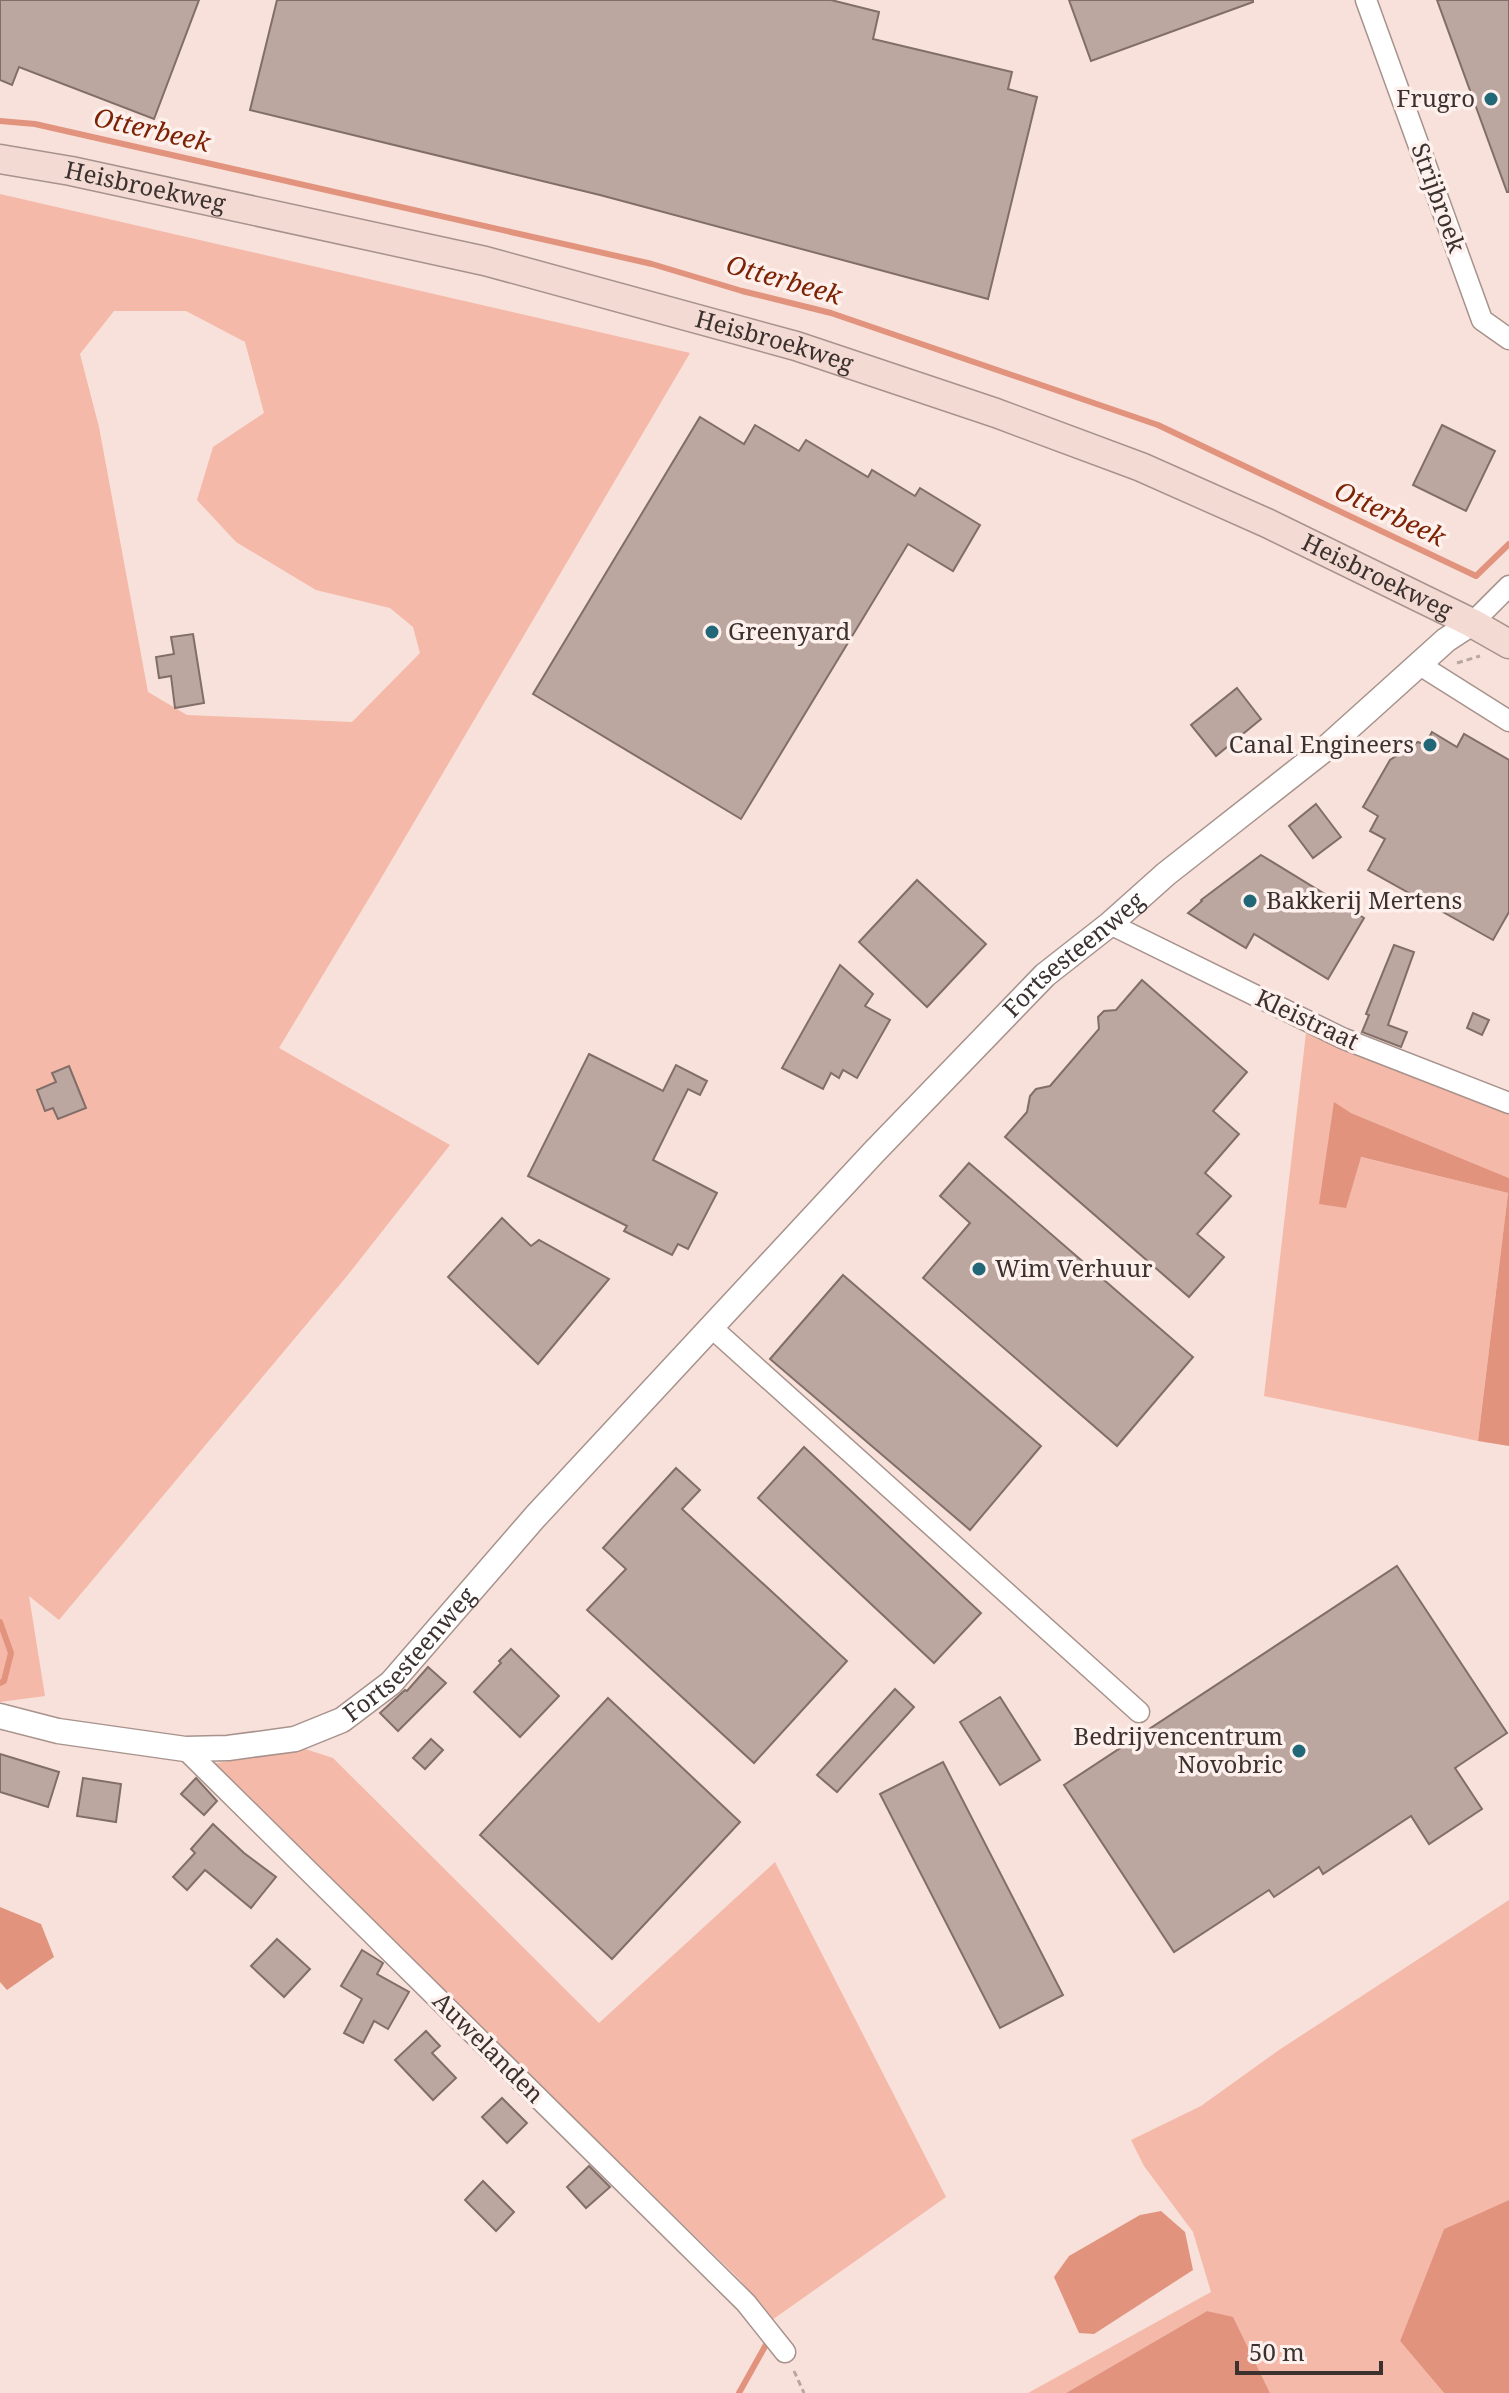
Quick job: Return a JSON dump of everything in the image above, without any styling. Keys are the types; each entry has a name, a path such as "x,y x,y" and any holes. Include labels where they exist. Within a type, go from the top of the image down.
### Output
{"main road":[{"name":"Heisbroekweg","path":"0,159 71,171 485,261 796,346 996,413 1141,467 1267,523 1506,642"}],"street":[{"name":"Strijbroek","path":"1366,0 1482,320 1509,339"},
{"path":"1472,623 1509,586"},
{"name":"Fortsesteenweg","path":"0,1716 58,1731 185,1749 228,1748 295,1739 342,1720 391,1683 535,1517 874,1152 1045,975 1110,924 1166,874 1325,749 1446,640 1472,623"},
{"path":"1420,665 1509,721"},
{"name":"Kleistraat","path":"1110,924 1342,1038 1509,1103"},
{"path":"711,1327 1139,1712"},
{"name":"Auwelanden","path":"185,1749 746,2303 785,2352"}],"path":[{"path":"1455,664 1481,656 1506,642"},
{"path":"785,2352 804,2393"}],"shaded area":[{"path":"0,194 690,353 279,1048 450,1145 347,1276 59,1620 29,1596 45,1696 0,1702","holes":["114,311 186,311 245,342 264,413 213,447 197,500 236,542 316,590 390,608 413,627 420,653 352,722 187,715 148,692 99,427 80,354"]},
{"path":"1306,1033 1509,1109 1509,1178 1351,1113 1334,1103 1360,1157 1508,1193 1478,1441 1264,1396"},
{"path":"1334,1102 1351,1113 1509,1178 1509,1446 1478,1441 1508,1193 1361,1157 1346,1208 1319,1204"},
{"path":"302,1748 333,1758 599,2023 775,1862 946,2197 772,2320 740,2280 212,1764"},
{"path":"1509,1900 1509,2200 1444,2229 1400,2341 1444,2393 1270,2393 1233,2318 1207,2311 1066,2393 1028,2393 1211,2292 1193,2232 1144,2166 1131,2140 1201,2106 1279,2050"},
{"path":"0,1907 41,1924 54,1957 7,1990 0,1982"},
{"path":"1509,2200 1509,2393 1444,2393 1400,2341 1444,2229"},
{"path":"1161,2211 1185,2232 1193,2270 1094,2334 1079,2333 1054,2277 1069,2256 1140,2215"},
{"path":"1207,2311 1233,2317 1270,2393 1066,2393"}],"building":[{"path":"0,0 199,0 154,119 19,67 12,85 0,80"},
{"path":"277,0 831,0 879,12 873,39 1012,72 1008,89 1037,97 988,299 600,195 250,110"},
{"path":"1069,0 1253,0 1253,2 1091,61"},
{"name":"Frugro","path":"1437,0 1509,0 1509,192 1507,192"},
{"name":"Greenyard","path":"700,417 744,444 755,425 799,451 806,440 868,477 872,470 915,496 920,488 980,525 953,571 908,544 741,819 533,694"},
{"path":"1442,425 1495,451 1466,511 1413,485"},
{"path":"193,634 204,703 175,708 171,676 159,678 156,657 174,654 171,637"},
{"path":"1237,688 1261,719 1216,756 1191,725"},
{"path":"1432,732 1457,747 1464,734 1509,760 1509,912 1493,940 1368,870 1385,839 1370,831 1378,816 1363,807 1390,760 1418,742 1425,745"},
{"path":"1316,804 1341,837 1313,858 1289,826"},
{"path":"1261,855 1364,918 1328,979 1254,934 1246,948 1188,913"},
{"path":"917,880 986,944 927,1007 859,942"},
{"path":"1394,945 1414,952 1388,1025 1407,1032 1401,1047 1362,1032 1369,1015 1366,1014"},
{"path":"840,965 873,994 865,1006 890,1020 857,1078 843,1070 839,1078 831,1073 823,1089 782,1068"},
{"path":"1142,980 1247,1072 1213,1111 1239,1134 1205,1173 1231,1196 1197,1234 1224,1257 1189,1297 1005,1137 1027,1112 1030,1096 1036,1089 1050,1086 1099,1029 1098,1017 1104,1011 1116,1010"},
{"path":"1473,1013 1489,1020 1482,1035 1467,1028"},
{"path":"589,1054 663,1091 676,1065 707,1081 700,1095 688,1089 653,1160 717,1193 688,1249 678,1244 672,1255 624,1231 627,1226 528,1176"},
{"path":"69,1066 86,1108 58,1119 53,1108 45,1111 37,1090 56,1082 52,1073"},
{"path":"969,1163 1193,1357 1117,1446 923,1278 970,1223 940,1196"},
{"path":"502,1218 531,1246 539,1240 609,1279 538,1364 448,1277"},
{"path":"843,1275 1041,1446 970,1530 770,1359"},
{"path":"804,1447 981,1613 934,1663 758,1498"},
{"path":"676,1468 700,1490 682,1509 847,1661 754,1763 587,1610 626,1569 603,1548"},
{"name":"Bedrijvencentrum Novobric","path":"1397,1566 1507,1733 1455,1768 1482,1809 1429,1844 1411,1816 1323,1874 1319,1867 1274,1897 1269,1890 1174,1952 1064,1785"},
{"path":"511,1649 559,1696 520,1737 474,1692"},
{"path":"428,1667 446,1683 398,1731 380,1713 407,1691"},
{"path":"895,1689 914,1707 837,1792 817,1775"},
{"path":"1000,1697 1040,1760 1000,1785 960,1722"},
{"path":"608,1698 740,1822 612,1959 480,1835"},
{"path":"431,1739 443,1750 425,1769 413,1758"},
{"path":"0,1754 59,1772 48,1807 0,1792"},
{"path":"943,1762 1063,1995 1000,2028 880,1794"},
{"path":"83,1778 121,1784 116,1822 77,1816"},
{"path":"196,1778 217,1801 204,1815 181,1794"},
{"path":"213,1824 276,1877 251,1908 205,1870 187,1890 173,1877 195,1853 191,1849"},
{"path":"277,1939 310,1969 284,1997 251,1966"},
{"path":"362,1950 383,1963 377,1974 409,1992 388,2029 374,2021 363,2043 344,2033 362,1999 341,1986"},
{"path":"426,2031 440,2046 432,2053 456,2078 433,2100 395,2060"},
{"path":"502,2098 527,2123 507,2143 482,2117"},
{"path":"589,2166 610,2187 586,2208 567,2187"},
{"path":"483,2181 514,2212 496,2231 465,2200"}],"waterway":[{"name":"Otterbeek","path":"0,121 35,124 652,264 831,313 1158,425 1476,576 1509,544"},
{"path":"0,1622 11,1653 4,1681 0,1683"},
{"path":"739,2393 768,2341"}],"place":[{"name":"Frugro","path":"1491,99"},
{"name":"Greenyard","path":"712,632"},
{"name":"Canal Engineers","path":"1430,745"},
{"name":"Bakkerij Mertens","path":"1250,901"},
{"name":"Wim Verhuur","path":"979,1269"},
{"name":"Bedrijvencentrum Novobric","path":"1299,1751"}]}
